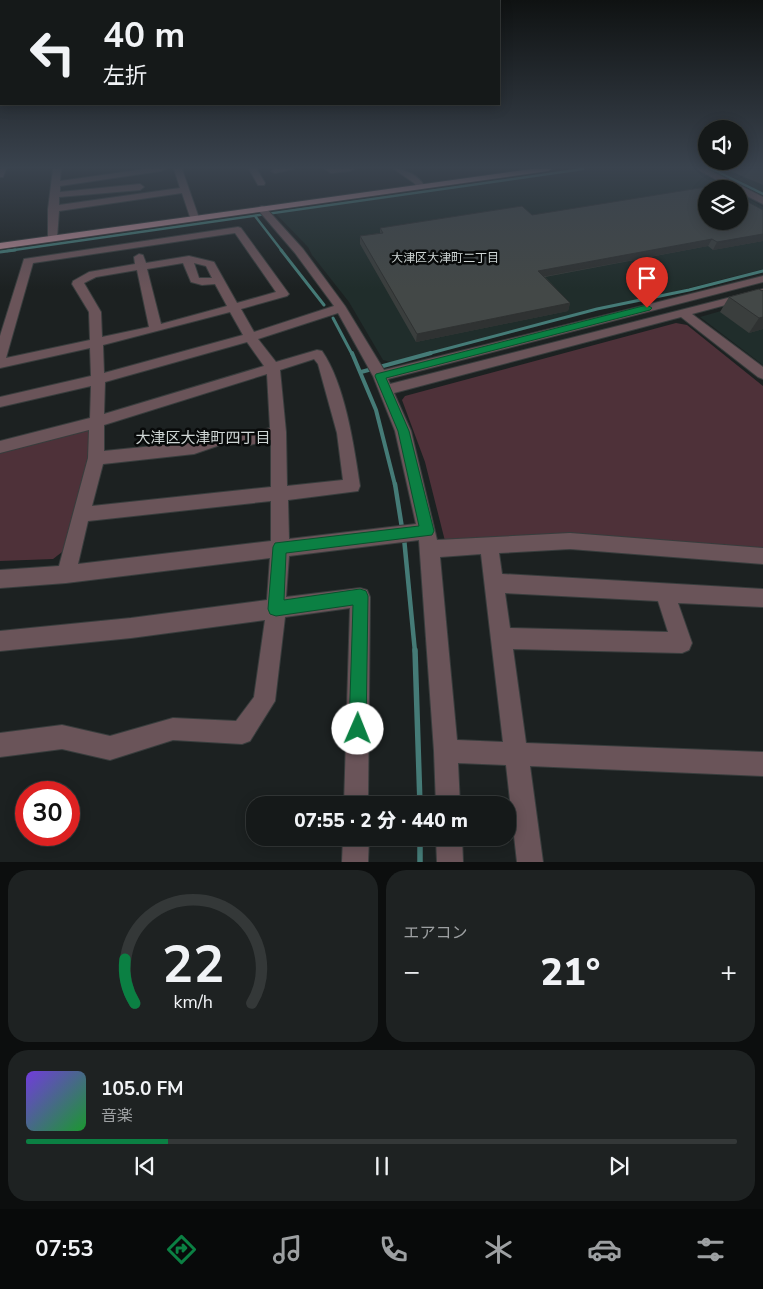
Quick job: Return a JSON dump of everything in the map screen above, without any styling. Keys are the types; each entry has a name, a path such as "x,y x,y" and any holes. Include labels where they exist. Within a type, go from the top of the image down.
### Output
{"main road":[{"path":"0,246 260,209"}],"street":[{"path":"52,238 53,209"},
{"path":"191,209 194,218"},
{"path":"262,209 299,251 341,308 383,383 403,431 428,540 446,751 448,796"},
{"path":"0,358 28,261 238,230 283,294 156,329 0,364"},
{"path":"136,246 156,329"},
{"path":"0,745 62,737 110,748 173,729 242,733 264,701 276,609 280,547 278,432 273,368 250,337 210,264 189,259 93,274 79,281 78,284 95,312 98,381 96,458 66,574"},
{"path":"383,383 763,279"},
{"path":"383,383 683,313 763,292"},
{"path":"0,306 15,304"},
{"path":"0,402 98,381 250,337 341,308"},
{"path":"683,313 763,374"},
{"path":"0,447 97,422 317,354 324,364 345,433 352,486 83,514"},
{"path":"96,458 194,448 225,437 250,438 278,432"},
{"path":"0,580 66,574 280,547 428,540 489,546 570,541 763,556"},
{"path":"489,546 530,862"},
{"path":"495,583 763,598"},
{"path":"502,638 682,643 665,593"},
{"path":"0,641 131,628 360,596 356,796"},
{"path":"446,751 763,764"},
{"path":"355,862 356,846"},
{"path":"449,846 450,862"}],"shaded area":[{"path":"292,209 698,209 698,230 748,230 748,209 763,209 763,269 611,308 586,310 539,326 394,363 383,360 349,302 312,255 308,247 276,214 280,211"},
{"path":"763,299 763,365 700,317"},
{"path":"676,323 687,325 763,386 763,552 445,541 425,462 402,400 405,396"},
{"path":"86,428 92,432 77,515 66,549 53,559 0,561 0,450"}],"building":[{"path":"501,209 526,209 532,215 568,209 698,209 698,230 748,230 748,209 762,209 763,234 717,242 712,239 538,271 570,303 417,334 360,236 383,233 380,228"},
{"path":"759,289 763,290 763,317 759,318 729,297"}],"waterway":[{"path":"7,251 300,209"},
{"path":"255,216 282,251"},
{"path":"0,252 15,250"},
{"path":"281,250 324,305"},
{"path":"427,354 597,309 689,290 763,271"},
{"path":"333,318 352,354"},
{"path":"352,353 376,410 395,485"},
{"path":"361,372 431,353"},
{"path":"395,484 402,528"},
{"path":"404,538 415,652"},
{"path":"415,650 420,796"},
{"path":"420,846 420,862"}],"district":[{"name":"大津区大津町二丁目","path":"445,258"},
{"name":"大津区大津町四丁目","path":"203,438"}],"route":[{"path":"358,729 360,596 276,609 280,547 427,531 413,465 403,431 380,376 647,308"}]}
